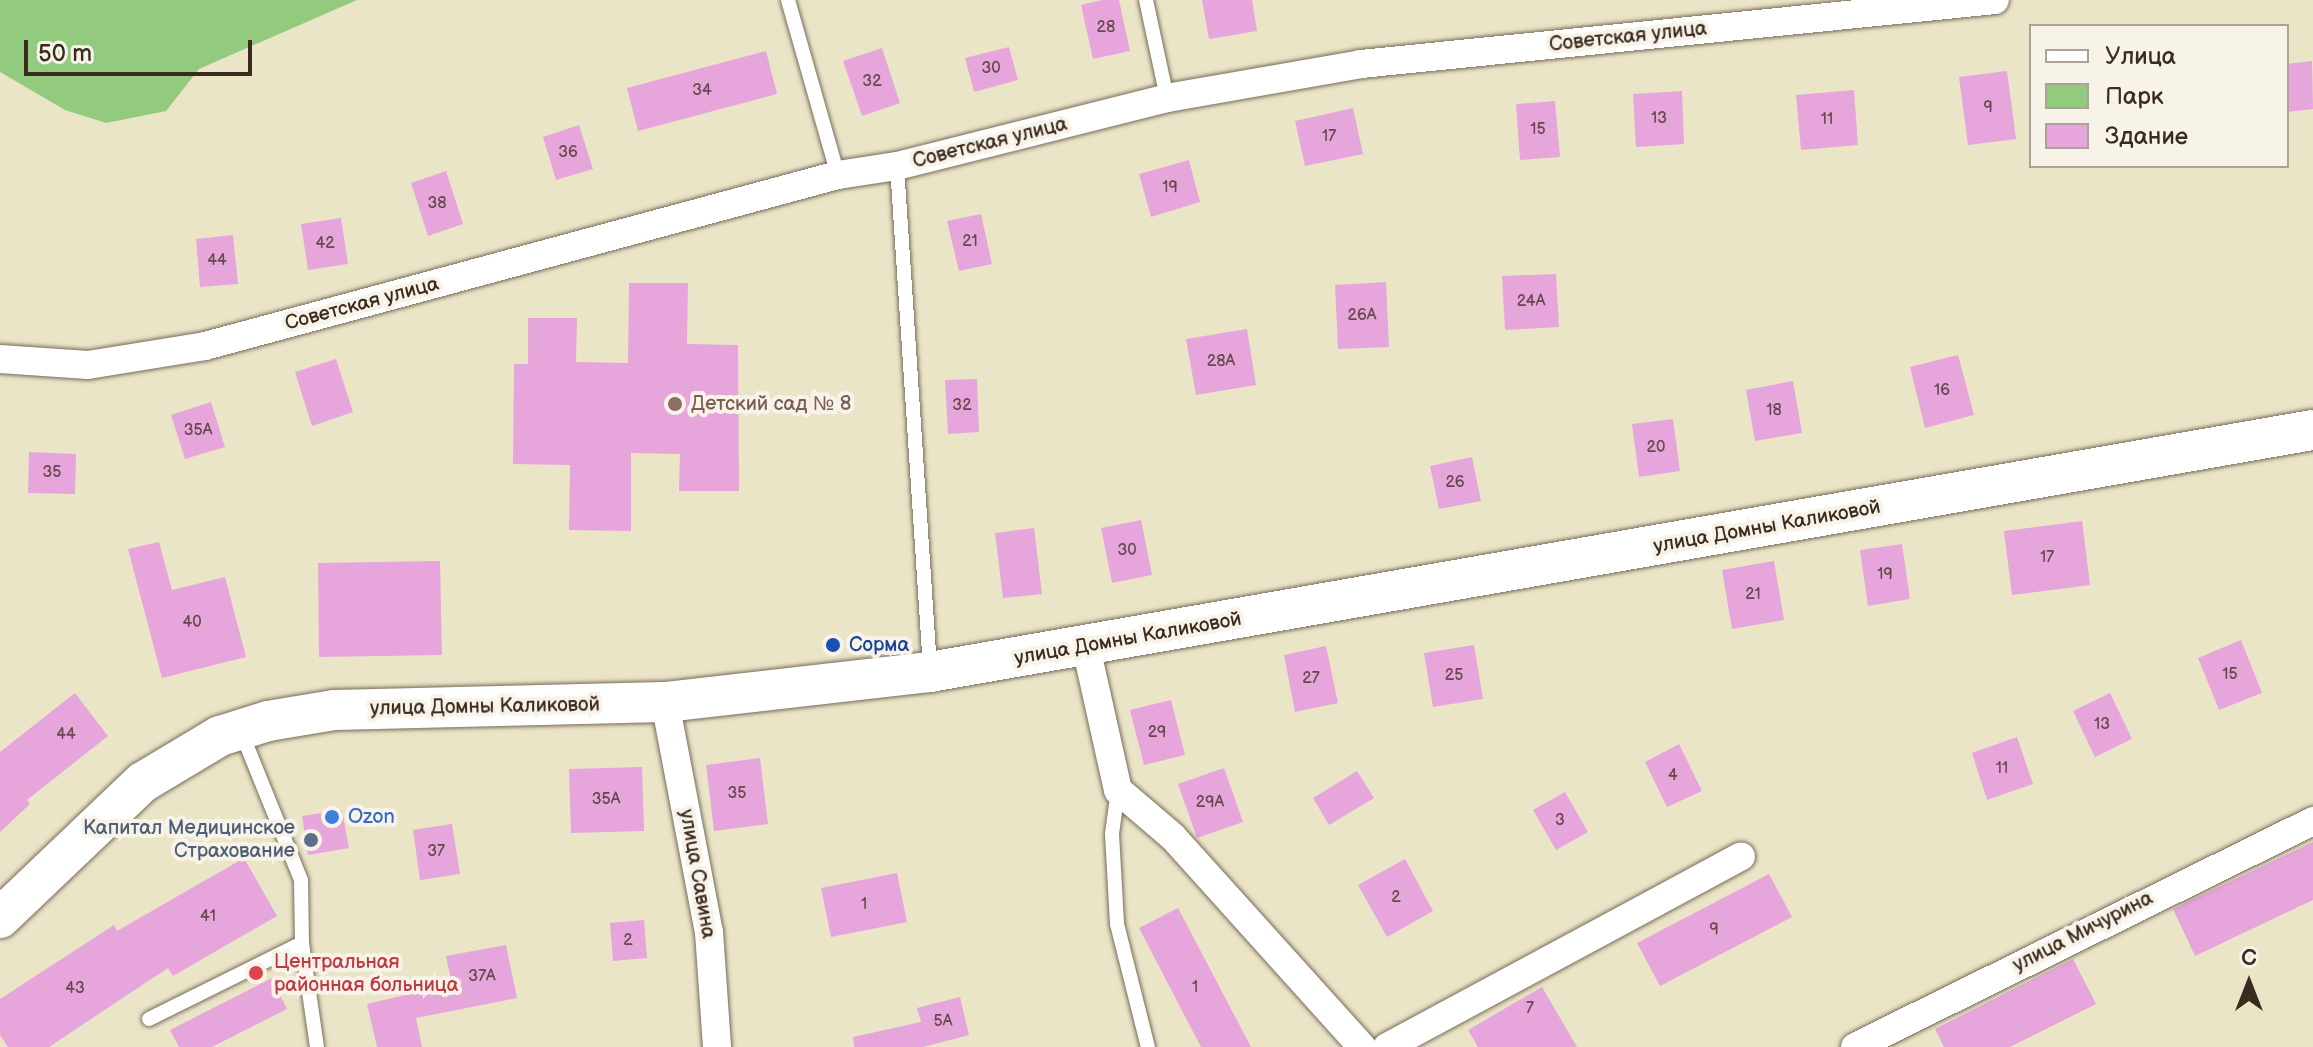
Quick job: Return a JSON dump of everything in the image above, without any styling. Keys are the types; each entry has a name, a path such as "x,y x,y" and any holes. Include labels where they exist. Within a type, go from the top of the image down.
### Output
{"main road":[{"name":"улица Домны Каликовой","path":"0,918 143,782 220,736 334,710 665,702 930,672 2313,430"}],"street":[{"name":"Советская улица","path":"0,359 88,365 205,346 838,175 897,166 1167,98 1361,64 1995,0"},
{"path":"1086,647 1118,790 1173,837 1354,1045"},
{"name":"улица Савина","path":"665,702 709,932 717,1047"},
{"name":"улица Мичурина","path":"1855,1047 2313,821"},
{"path":"1387,1047 1741,856"}],"lane":[{"path":"788,0 838,175"},
{"path":"1146,0 1167,98"},
{"path":"897,166 930,672"},
{"path":"240,730 301,880 302,943 317,1047"},
{"path":"1118,790 1112,834 1117,924 1148,1047"},
{"path":"149,1019 302,943"}],"green space":[{"path":"0,0 357,0 199,69 166,111 106,123 65,110 0,72"}],"building":[{"path":"1119,0 1130,51 1093,59 1081,5"},
{"path":"1202,0 1252,0 1257,31 1209,39"},
{"path":"1009,47 1018,80 974,92 965,58"},
{"path":"882,48 900,103 862,116 843,61"},
{"path":"766,51 777,94 638,131 627,88"},
{"path":"2312,61 2313,109 2289,112 2289,64"},
{"path":"2007,71 2016,139 1968,145 1959,77"},
{"path":"1854,90 1858,145 1801,150 1796,95"},
{"path":"1682,91 1684,144 1636,147 1633,94"},
{"path":"1555,101 1560,157 1520,160 1516,104"},
{"path":"1353,108 1363,154 1305,166 1295,121"},
{"path":"579,125 593,169 556,180 543,137"},
{"path":"1189,160 1200,202 1151,217 1139,174"},
{"path":"446,171 463,224 428,236 411,183"},
{"path":"981,214 992,264 959,271 947,221"},
{"path":"341,218 348,264 308,270 301,224"},
{"path":"233,235 238,284 200,287 196,239"},
{"path":"1556,274 1559,327 1505,330 1502,276"},
{"path":"1386,282 1389,347 1338,349 1335,285"},
{"path":"629,283 688,283 687,344 738,345 739,491 679,491 680,454 631,453 631,531 569,530 570,465 513,464 514,364 528,364 528,318 577,318 576,362 628,363"},
{"path":"1247,329 1256,385 1196,395 1186,339"},
{"path":"1958,355 1974,415 1925,428 1910,367"},
{"path":"336,359 353,412 312,426 295,372"},
{"path":"977,379 979,432 948,434 945,380"},
{"path":"1793,381 1802,433 1755,441 1746,390"},
{"path":"211,402 225,447 185,459 171,415"},
{"path":"1673,419 1680,471 1639,477 1632,424"},
{"path":"29,452 76,454 75,494 28,493"},
{"path":"1472,457 1481,501 1439,509 1430,466"},
{"path":"1141,520 1152,575 1112,583 1101,528"},
{"path":"2082,521 2090,585 2012,595 2004,531"},
{"path":"1034,528 1042,594 1003,598 995,533"},
{"path":"159,542 172,590 225,577 246,657 162,678 128,549"},
{"path":"1902,544 1910,599 1868,606 1860,550"},
{"path":"440,561 442,655 319,657 318,563"},
{"path":"1774,561 1784,620 1732,629 1722,570"},
{"path":"2241,640 2262,693 2219,710 2198,658"},
{"path":"1474,645 1483,699 1433,707 1424,653"},
{"path":"1326,646 1338,703 1295,712 1284,655"},
{"path":"75,693 108,736 27,800 30,804 0,832 0,752"},
{"path":"2110,693 2132,739 2095,757 2073,711"},
{"path":"1171,700 1185,755 1144,765 1130,710"},
{"path":"2017,737 2033,784 1987,800 1972,753"},
{"path":"1679,744 1702,791 1667,807 1645,762"},
{"path":"760,758 768,824 714,831 706,765"},
{"path":"642,767 644,831 571,833 569,769"},
{"path":"1224,768 1243,822 1197,838 1178,784"},
{"path":"1357,771 1374,798 1329,825 1313,798"},
{"path":"1565,792 1588,832 1556,850 1533,810"},
{"path":"342,810 349,848 308,855 302,816"},
{"path":"452,824 460,874 420,880 413,830"},
{"path":"2313,842 2313,900 2195,956 2173,909"},
{"path":"244,858 277,916 173,976 168,968 49,1047 8,1047 0,1035 0,999 114,925 117,931"},
{"path":"1405,859 1433,911 1387,937 1358,885"},
{"path":"897,873 907,922 831,937 821,888"},
{"path":"1769,874 1792,917 1660,986 1637,943"},
{"path":"1178,908 1251,1047 1201,1047 1139,928"},
{"path":"644,920 647,958 613,961 610,923"},
{"path":"506,945 517,998 416,1018 422,1047 377,1047 367,1004 452,984 446,956"},
{"path":"2073,959 2096,1004 2010,1047 1944,1047 1935,1029"},
{"path":"272,978 287,1009 212,1047 179,1047 170,1030"},
{"path":"1542,987 1577,1047 1478,1047 1468,1030"},
{"path":"960,997 969,1035 923,1047 854,1047 853,1037 921,1022 917,1008"}],"place":[{"name":"Детский сад № 8","path":"675,404"},
{"name":"Сорма","path":"833,645"},
{"name":"Ozon","path":"332,817"},
{"name":"Капитал Медицинское Страхование","path":"311,840"},
{"name":"Центральная районная больница","path":"256,973"}]}
